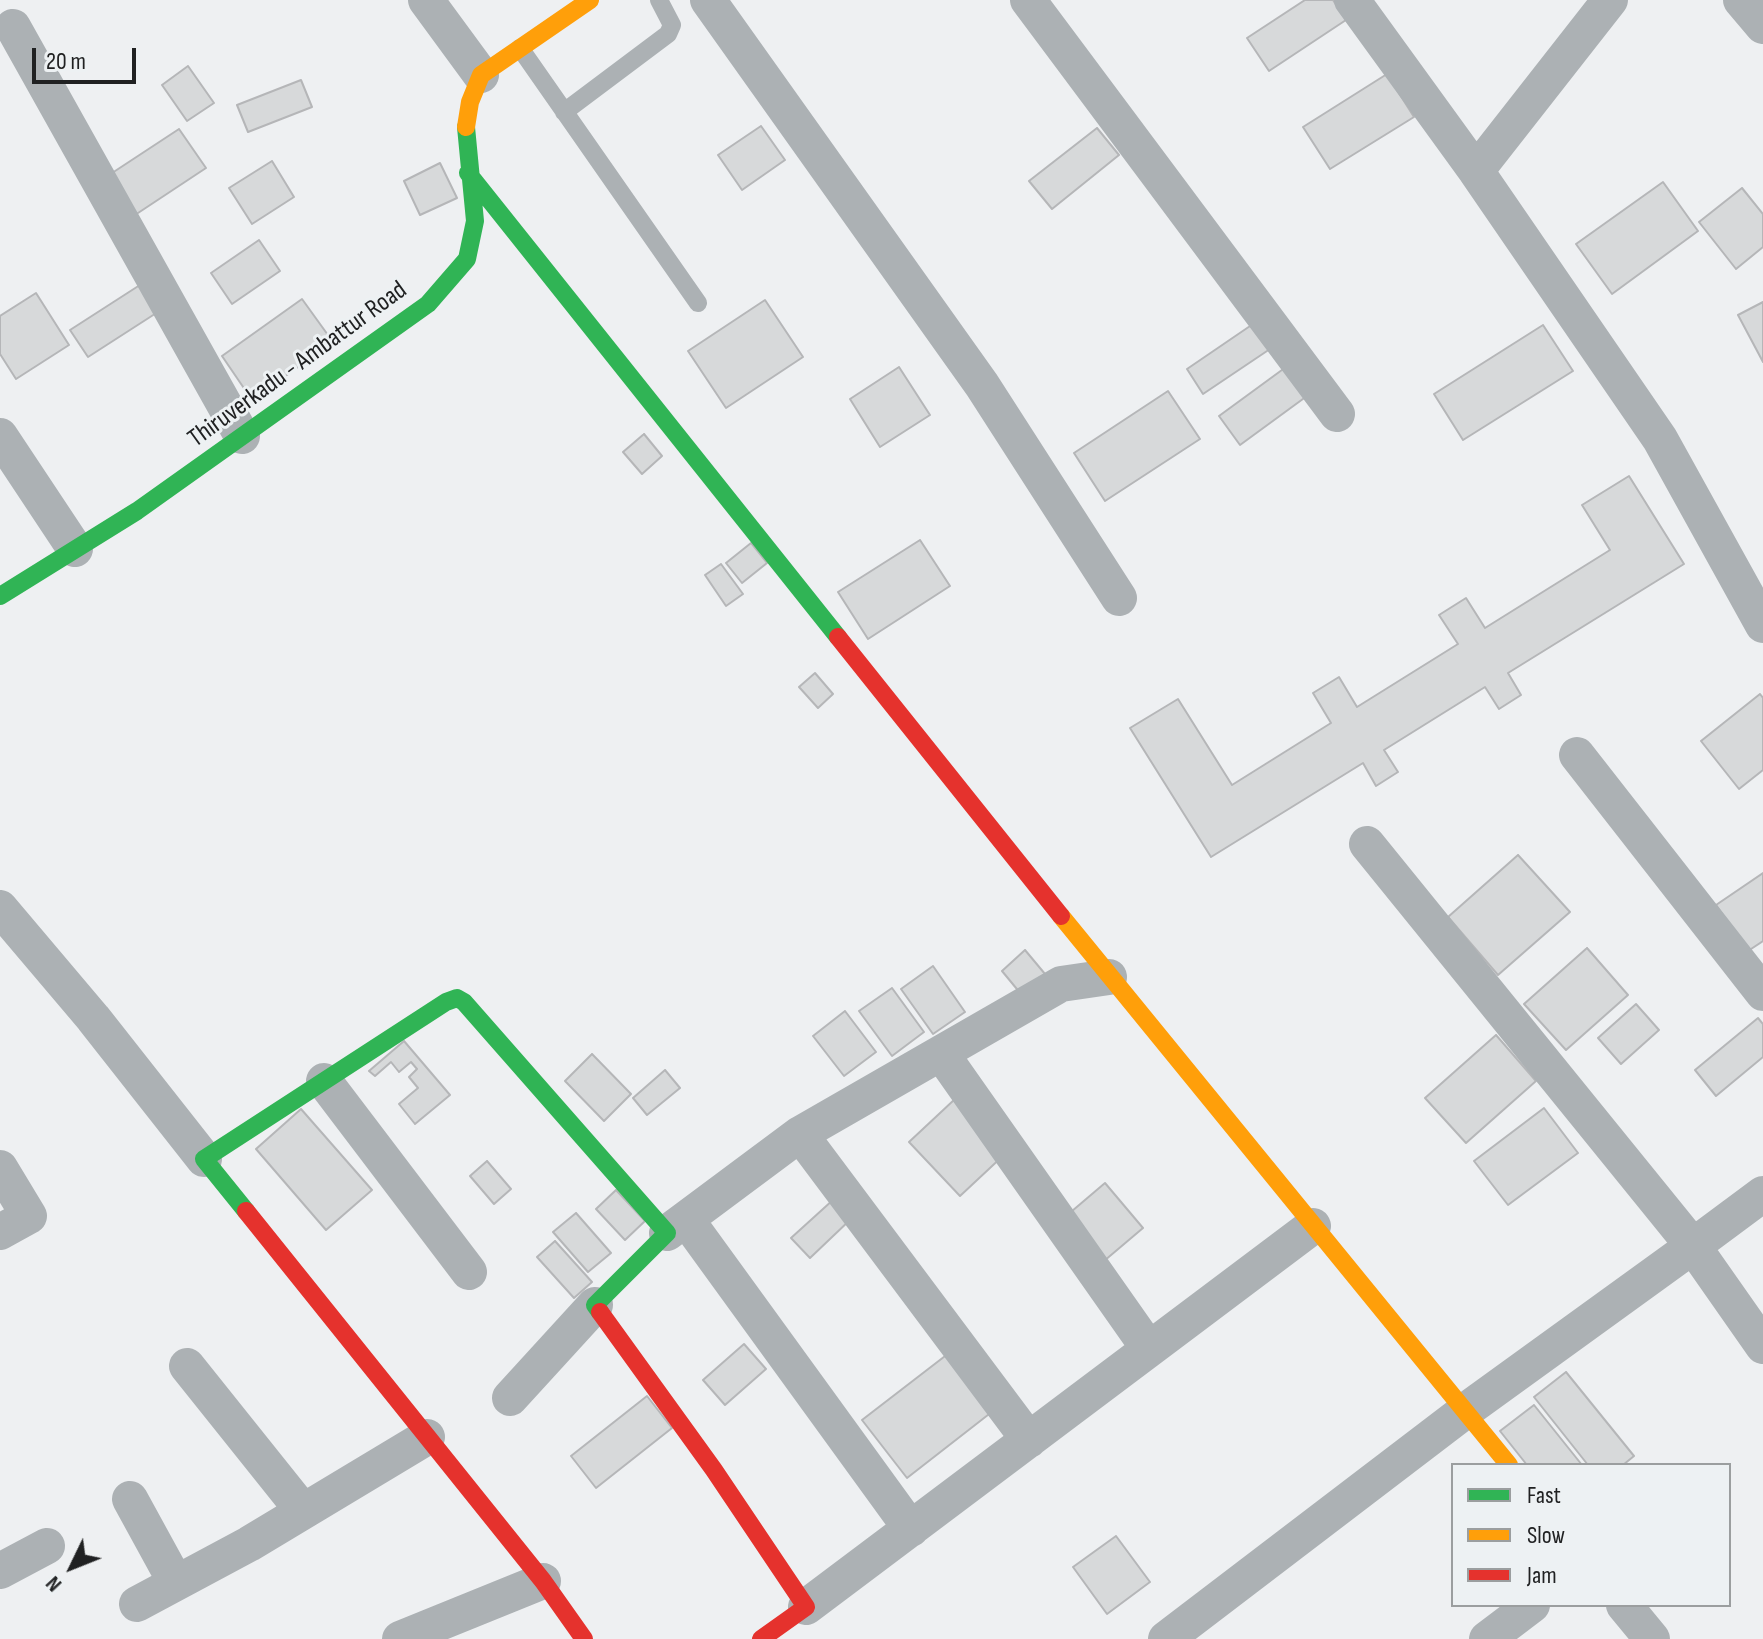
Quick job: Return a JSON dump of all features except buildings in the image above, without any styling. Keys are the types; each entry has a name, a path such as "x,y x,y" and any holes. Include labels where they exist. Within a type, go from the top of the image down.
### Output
{"street":[{"path":"426,0 481,75 590,0"},
{"path":"708,0 982,385 1119,598"},
{"path":"1028,0 1337,414"},
{"path":"1352,0 1476,171 1660,439 1763,625"},
{"path":"1476,171 1610,0"},
{"path":"1741,0 1763,26"},
{"path":"13,27 242,436"},
{"name":"Thiruverkadu - Ambattur Road","path":"0,596 137,511 428,304 467,259 475,221 465,133 470,102 481,75"},
{"path":"468,173 1109,977 1507,1463"},
{"path":"0,436 75,549"},
{"path":"1577,755 1763,993"},
{"path":"1367,844 1693,1246 1763,1346"},
{"path":"0,908 93,1018 543,1581 584,1639"},
{"path":"510,1398 595,1305 677,1226 800,1134 1061,984 1109,977"},
{"path":"204,1159 446,1002 457,998 677,1226 911,1529"},
{"path":"941,1053 1149,1349"},
{"path":"324,1081 469,1272"},
{"path":"800,1134 1029,1440"},
{"path":"0,1168 29,1216 0,1232"},
{"path":"1166,1639 1465,1411 1763,1194"},
{"path":"761,1639 1313,1226"},
{"path":"595,1305 714,1470 806,1607"},
{"path":"187,1366 303,1511"},
{"path":"137,1604 427,1437"},
{"path":"130,1499 176,1583"},
{"path":"0,1571 47,1546"},
{"path":"400,1639 543,1581"},
{"path":"1487,1639 1529,1607"},
{"path":"1626,1607 1652,1639"}],"lane":[{"path":"564,112 668,34 672,25 659,0"},
{"path":"520,48 698,303"}],"traffic: fast":[{"path":"0,596 137,511 428,304 467,259 475,221 466,127"},
{"path":"468,173 838,637"},
{"path":"246,1211 204,1159 446,1002 457,998 464,1002 667,1233 595,1305 600,1312"}],"traffic: slow":[{"path":"466,127 470,102 481,75 590,0"},
{"path":"1061,916 1507,1463"}],"traffic: jam":[{"path":"838,637 1061,916"},
{"path":"246,1211 543,1581 584,1639"},
{"path":"600,1312 714,1470 806,1607 761,1639"}]}
